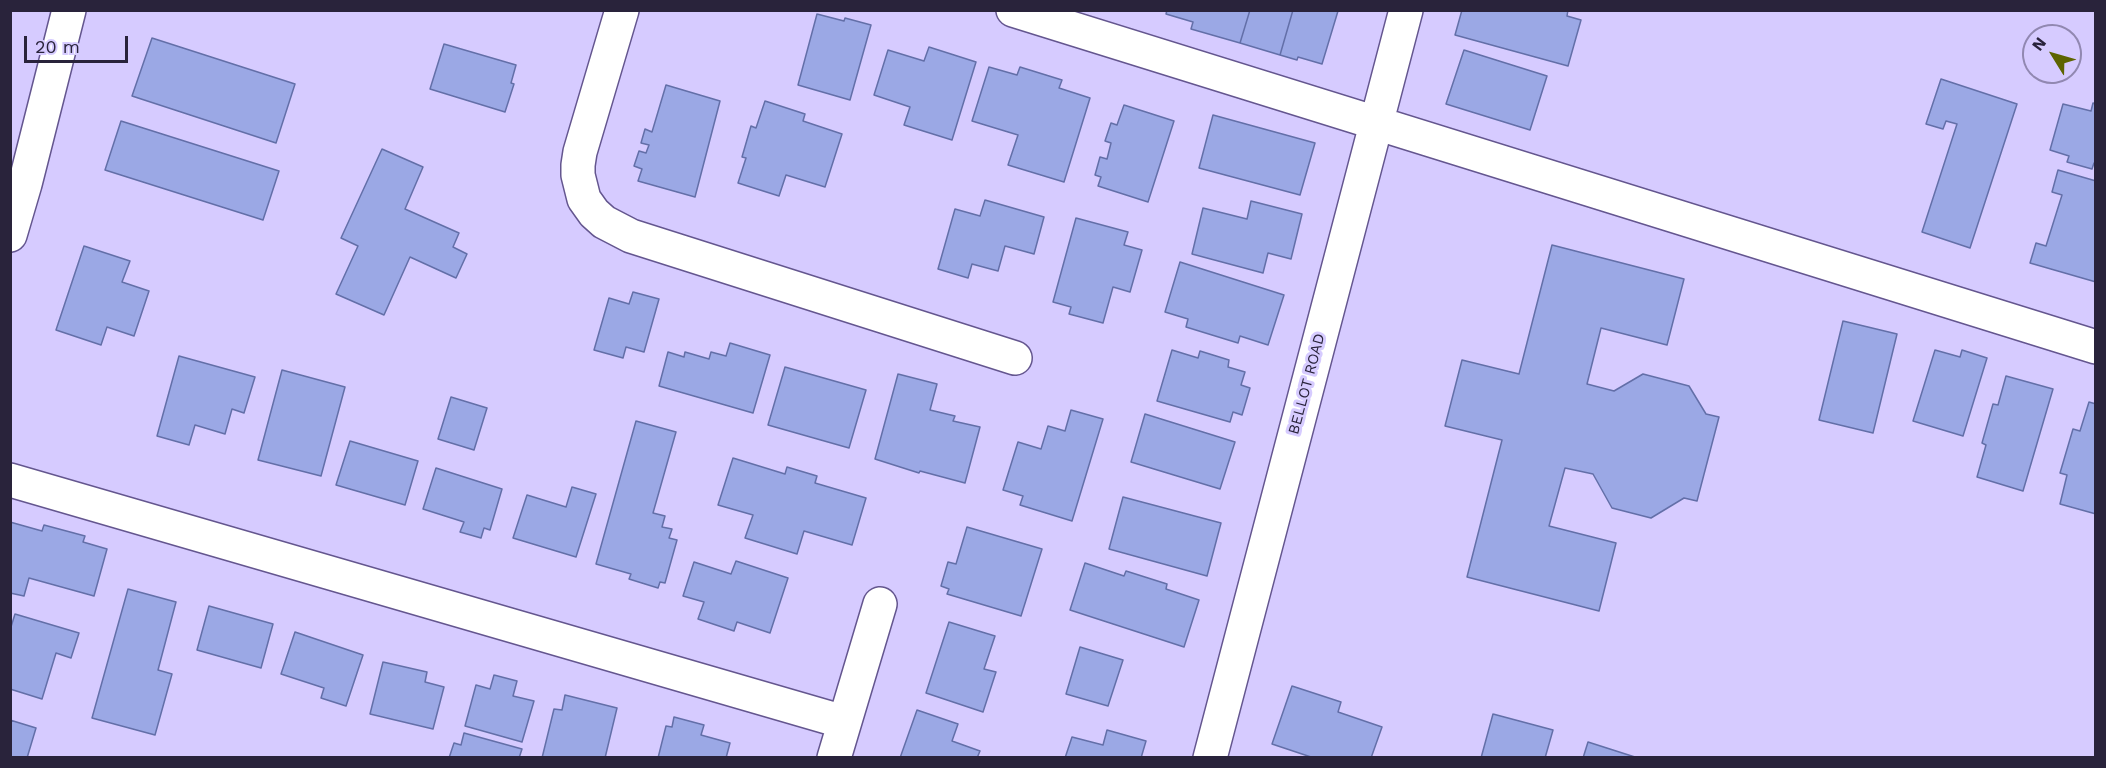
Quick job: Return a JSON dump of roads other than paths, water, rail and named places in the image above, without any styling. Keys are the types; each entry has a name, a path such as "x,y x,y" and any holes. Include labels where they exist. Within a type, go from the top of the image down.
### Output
{"street":[{"path":"10,235 69,10"},
{"path":"622,10 578,165 584,199 594,213 611,226 631,236 1015,358"},
{"path":"1013,10 2096,347"},
{"name":"BELLOT ROAD","path":"1210,758 1406,10"},
{"path":"10,480 844,722"},
{"path":"834,758 880,604"}]}
